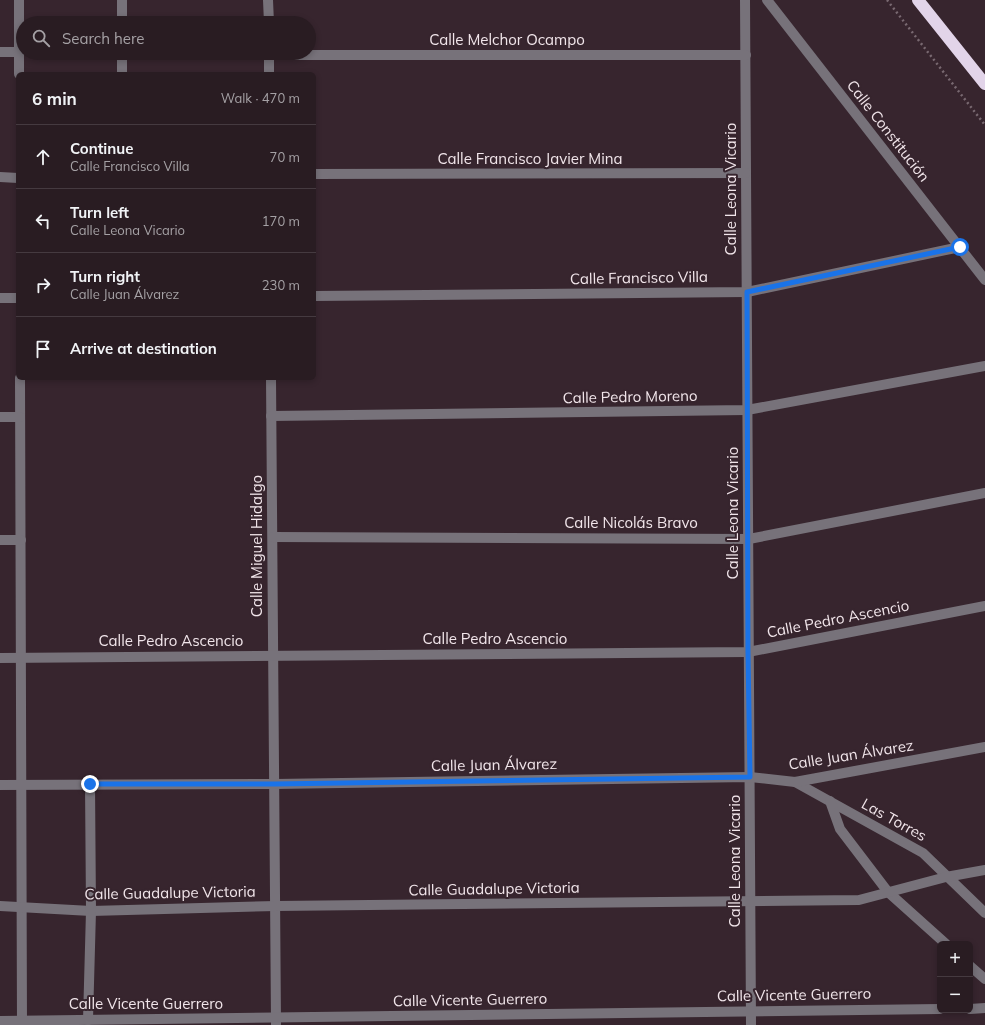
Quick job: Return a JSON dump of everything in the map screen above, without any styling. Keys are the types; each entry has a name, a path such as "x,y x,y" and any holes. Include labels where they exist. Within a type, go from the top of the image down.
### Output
{"highway":[{"path":"918,0 985,84"}],"street":[{"path":"19,0 19,16"},
{"path":"122,0 122,16"},
{"path":"268,0 268,16"},
{"name":"Calle Leona Vicario","path":"745,0 751,1025"},
{"name":"Calle Constitución","path":"767,0 985,280"},
{"path":"0,52 16,52"},
{"name":"Calle Melchor Ocampo","path":"316,54 746,56"},
{"path":"19,60 19,72"},
{"path":"122,60 122,72"},
{"path":"269,60 269,72"},
{"name":"Calle Francisco Javier Mina","path":"316,174 746,173"},
{"path":"0,178 16,178"},
{"name":"Calle Francisco Villa","path":"316,296 747,292 960,247"},
{"path":"0,298 16,298"},
{"name":"Calle Pedro Moreno","path":"271,416 747,410 985,366"},
{"path":"20,380 22,1023"},
{"name":"Calle Miguel Hidalgo","path":"271,380 276,1022"},
{"path":"0,418 20,418"},
{"name":"Calle Nicolás Bravo","path":"273,537 748,539 985,493"},
{"path":"0,540 21,540"},
{"name":"Calle Pedro Ascencio","path":"0,658 748,652 985,606"},
{"name":"Calle Juan Álvarez","path":"0,785 275,784 750,777 795,782 985,747"},
{"name":"Las Torres","path":"795,782 923,853 946,877 985,913"},
{"path":"88,1020 91,911 90,784"},
{"path":"830,801 840,829 888,892 943,941"},
{"name":"Calle Guadalupe Victoria","path":"0,906 22,906 91,911 276,906 859,900 946,877 985,870"},
{"path":"973,969 985,979"},
{"path":"973,1009 985,1008"},
{"name":"Calle Vicente Guerrero","path":"0,1020 22,1023 88,1020 276,1022 751,1011 937,1009"}],"path":[{"path":"887,0 985,125"}],"route":[{"path":"90,784 275,784 750,777 748,652 747,292 960,247"}]}
